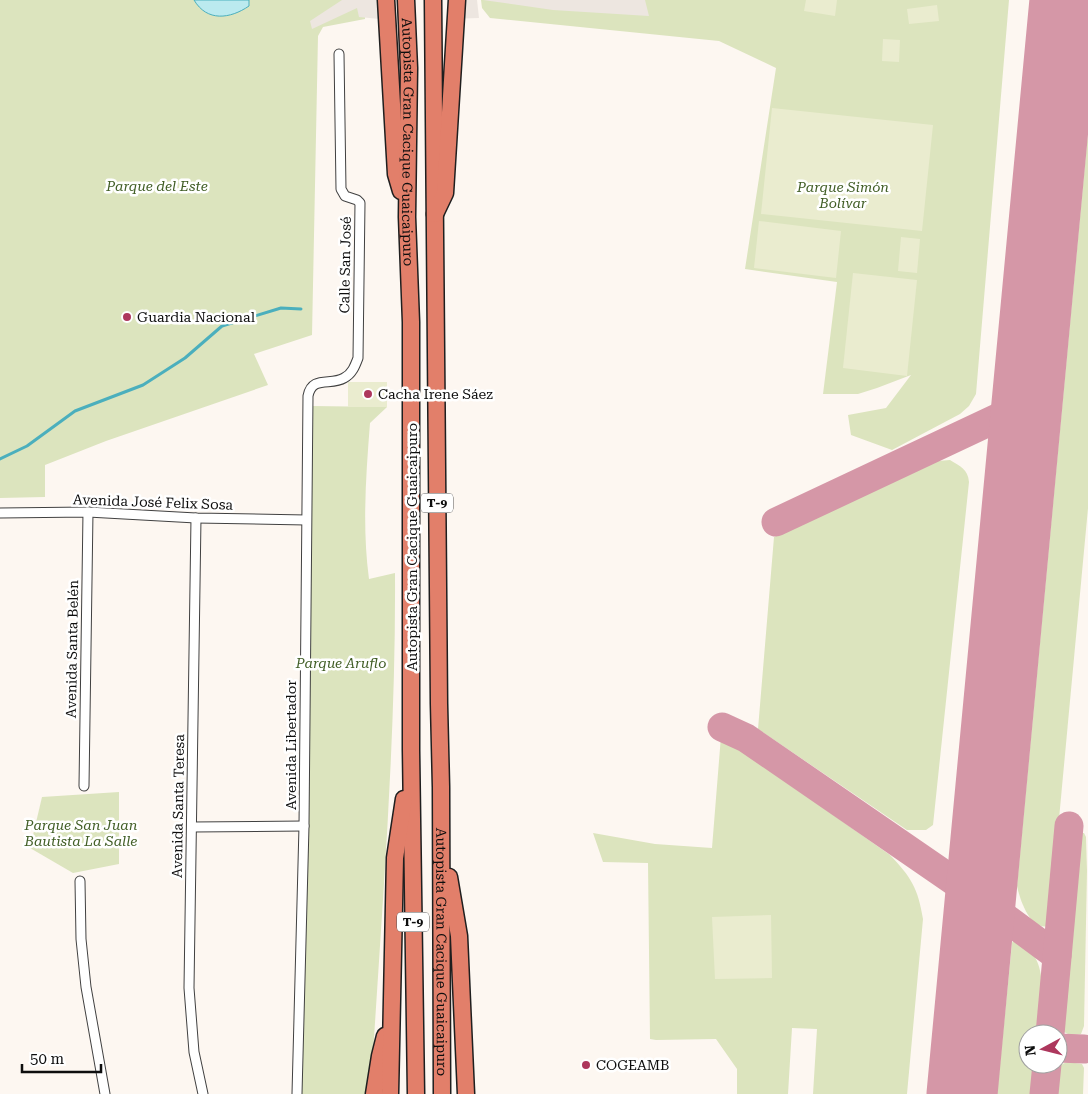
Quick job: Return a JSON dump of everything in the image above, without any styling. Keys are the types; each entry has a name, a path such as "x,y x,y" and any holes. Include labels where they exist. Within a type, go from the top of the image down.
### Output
{"highway":[{"path":"386,0 396,174 407,217"},
{"name":"Autopista Gran Cacique Guaicaipuro","path":"406,0 409,68 407,217 411,331 411,750 416,1094"},
{"name":"Autopista Gran Cacique Guaicaipuro","path":"432,0 442,1094"},
{"path":"433,218 445,193 457,0"},
{"path":"390,1094 395,858 411,750"},
{"path":"441,821 459,936 466,1094"},
{"path":"374,1094 380,1056 392,1008"}],"street":[{"name":"Calle San José","path":"339,54 341,189 345,196 360,203 358,358 354,367"},
{"name":"Avenida Libertador","path":"297,1094 304,826 306,520 309,389 319,383 346,378 354,367"},
{"name":"Avenida José Felix Sosa","path":"0,513 88,512 196,518 306,520"},
{"name":"Avenida Santa Belén","path":"84,786 88,512"},
{"name":"Avenida Santa Teresa","path":"196,518 188,988 194,1052 203,1094"},
{"path":"192,828 304,826"},
{"path":"80,881 81,939 86,987 105,1094"}],"green space":[{"name":"Parque del Este","path":"0,0 365,0 365,19 323,27 318,36 312,335 254,354 268,385 106,441 45,465 45,497 0,498"},
{"name":"Parque Simón Bolívar","path":"481,0 1009,0 976,394 969,406 960,414 892,450 851,435 848,415 886,408 911,375 858,394 823,394 837,282 745,269 776,68 719,41 490,18 482,8"},
{"path":"806,0 837,0 835,16 804,11"},
{"path":"937,5 939,21 909,24 907,9"},
{"path":"883,39 900,40 899,62 882,61"},
{"path":"772,108 933,125 922,231 761,214"},
{"path":"1088,132 1088,508 1049,926 1042,926 1036,924 1027,913 1017,886"},
{"path":"759,221 841,231 836,278 754,268"},
{"path":"901,237 920,239 917,273 898,271"},
{"path":"853,273 917,280 907,376 843,368"},
{"name":"Cacha Irene Sáez","path":"348,382 387,382 387,407 348,407"},
{"name":"Parque Aruflo","path":"312,406 387,407 370,423 365,501 369,579 395,573 395,633 388,814 373,1054 367,1094 297,1094"},
{"path":"950,460 965,471 969,482 933,825 926,830 907,830 758,729 774,537 924,466 938,461"},
{"path":"721,736 890,855 903,870 916,891 923,919 907,1094 813,1094 817,1029 792,1028 788,1094 737,1094 737,1069 716,1039 650,1039 648,863 603,862 593,833 655,844 712,848"},
{"name":"Parque San Juan Bautista La Salle","path":"119,792 119,864 73,873 30,848 42,797"},
{"path":"1080,833 1084,833 1086,837 1087,871 1084,1026 1081,1034 1070,1035 1068,1034 1068,1024 1061,1024"},
{"path":"771,915 772,978 715,979 712,917"},
{"path":"1013,941 1026,947 1034,956 1042,980 1039,1024 1018,1024 1018,1074 1034,1074 1033,1094 997,1094"},
{"path":"1068,1062 1082,1064 1084,1068 1083,1094 1054,1094 1056,1074 1068,1074"}],"shaded area":[{"path":"342,0 391,0 390,20 359,17 357,8 312,29 310,21"},
{"path":"447,0 477,0 479,18 447,19"},
{"path":"483,0 645,0 649,16 553,10"}],"water":[{"path":"194,0 249,0 249,6 234,14 219,16 205,12"}],"waterway":[{"path":"0,459 27,446 75,411 143,385 185,358 222,326 281,308 301,309"}],"taxiway":[{"path":"776,522 1027,404"},
{"path":"722,727 746,738 980,899 1057,956"},
{"path":"1051,1024 1069,826"},
{"path":"1068,1048 1084,1049"},
{"path":"1044,1094 1046,1074"}],"runway":[{"path":"962,1094 1065,0"}],"place":[{"name":"Guardia Nacional","path":"127,317"},
{"name":"Cacha Irene Sáez","path":"368,394"},
{"name":"COGEAMB","path":"586,1065"}]}
